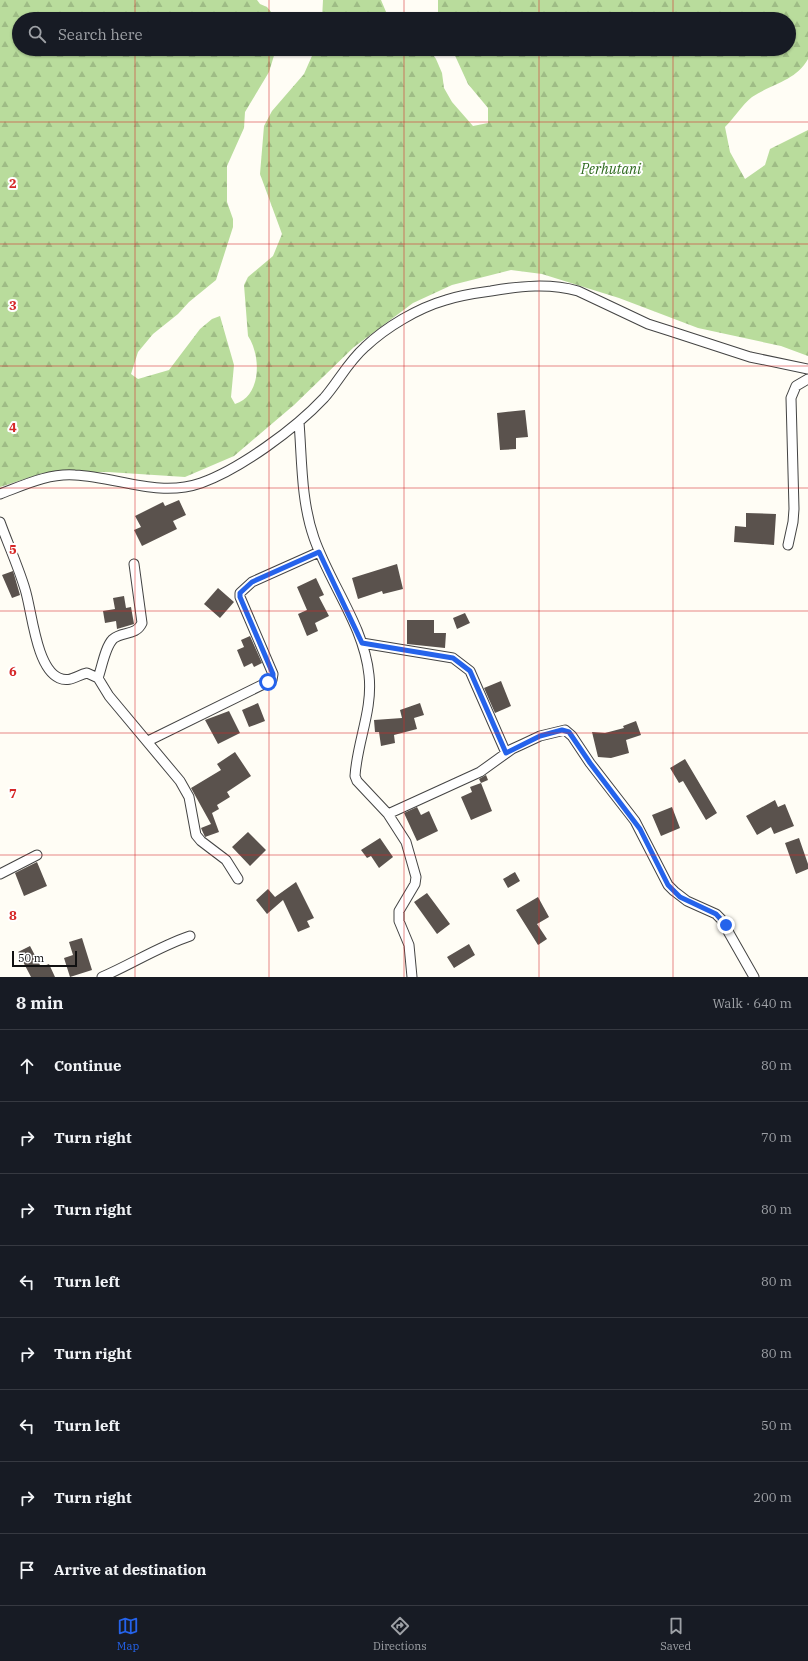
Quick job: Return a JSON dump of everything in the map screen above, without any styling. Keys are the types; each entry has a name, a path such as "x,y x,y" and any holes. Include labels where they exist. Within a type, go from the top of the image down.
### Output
{"street":[{"path":"0,494 50,476 86,476 158,489 186,487 201,483 228,470 299,422 324,398 361,351 387,330 414,314 444,300 462,295 512,287 553,286 578,291 648,324 750,357 808,369"},
{"path":"788,545 792,534 794,509 791,398 796,386 808,379"},
{"path":"299,422 307,511 319,552 362,643 369,676 367,718 355,776 357,781 388,814 406,842 416,877 415,884 400,911 399,916 409,945 412,977"},
{"path":"0,522 25,589 37,644 48,669 54,675 65,680 71,680 88,673 98,678 109,696 175,774 185,789 189,797 196,835 201,841 226,860 238,879"},
{"path":"148,741 272,680 273,674 243,604 240,593 252,582 319,552"},
{"path":"98,678 112,641 118,636 137,631 142,623 134,564"},
{"path":"362,643 453,658 461,663 470,671 506,753"},
{"path":"388,814 480,772 506,753 540,736 562,730 569,732 590,763 637,825 668,885 680,897 716,914 721,919 754,977"},
{"path":"0,874 37,856"},
{"path":"102,977 144,958 172,942 190,936"}],"green space":[{"name":"Perhutani","path":"0,0 257,0 271,12 12,12 12,56 274,56 269,72 245,112 244,128 227,166 227,202 233,219 233,227 216,280 153,334 138,352 131,374 138,379 169,370 200,329 212,319 220,316 234,365 231,397 235,404 244,400 250,393 254,384 257,364 252,344 248,336 244,285 248,277 273,256 282,234 260,174 264,126 272,111 304,74 312,56 434,56 442,73 444,88 452,102 473,126 488,123 488,108 468,84 455,56 796,56 796,12 438,12 438,0 808,0 808,59 797,72 790,77 752,97 725,127 730,152 745,179 765,165 770,149 808,130 808,356 781,346 698,328 619,298 542,274 511,270 452,285 413,303 354,347 294,405 234,456 185,477 108,472 43,473 0,487"},
{"path":"323,0 381,0 386,12 322,12"}],"building":[{"path":"525,410 528,437 516,438 516,449 500,450 497,413"},
{"path":"179,500 186,515 173,521 177,529 142,546 134,530 141,527 135,516 163,502 165,506"},
{"path":"746,513 776,514 774,545 734,542 735,526 746,527"},
{"path":"397,564 403,589 383,594 382,591 358,599 352,578"},
{"path":"13,571 20,595 12,598 2,575"},
{"path":"316,578 324,595 319,597 329,616 315,623 318,631 307,636 298,614 307,610 297,587"},
{"path":"218,588 234,602 220,618 204,604"},
{"path":"124,596 126,608 131,607 134,624 117,629 116,621 105,623 103,611 115,609 113,598"},
{"path":"465,613 470,623 457,629 453,618"},
{"path":"407,620 434,620 434,633 446,633 445,648 407,644"},
{"path":"250,636 262,663 254,667 252,663 244,667 237,650 244,647 241,640"},
{"path":"501,681 511,706 495,713 484,688"},
{"path":"258,703 265,721 249,727 242,710"},
{"path":"420,703 424,715 414,718 417,729 394,735 395,743 381,746 379,732 375,732 374,720 402,718 400,710"},
{"path":"229,711 240,733 218,744 205,720"},
{"path":"636,721 641,735 626,740 629,753 611,758 598,757 592,732 605,733 624,728 623,726"},
{"path":"235,752 251,776 227,792 230,797 217,805 219,809 212,813 219,832 205,837 201,828 211,824 191,788 221,770 217,764"},
{"path":"685,759 717,813 706,820 683,781 679,783 670,768"},
{"path":"486,775 488,780 481,783 479,779"},
{"path":"481,783 492,811 471,820 461,797 472,792 470,787"},
{"path":"775,800 778,807 785,804 794,826 774,834 771,827 757,835 746,816"},
{"path":"417,807 421,815 429,811 438,831 417,841 404,813"},
{"path":"672,807 680,828 661,836 652,815"},
{"path":"248,832 266,850 250,866 232,847"},
{"path":"380,838 393,857 379,868 371,856 367,858 361,850"},
{"path":"799,838 808,864 808,869 796,874 785,843"},
{"path":"37,862 47,886 24,896 15,873"},
{"path":"515,872 520,881 508,888 503,879"},
{"path":"296,882 314,918 307,921 310,927 298,932 283,900 267,914 256,900 268,889 275,897"},
{"path":"427,893 450,924 437,934 414,902"},
{"path":"538,897 549,917 537,924 547,939 538,945 516,910"},
{"path":"82,938 92,970 70,977 64,958 73,955 69,942"},
{"path":"469,944 475,955 454,968 447,957"},
{"path":"30,946 41,967 49,964 55,977 31,977 18,952"}],"route":[{"path":"268,682 272,680 273,674 240,597 240,593 252,582 319,552 362,643 453,658 461,663 470,671 506,753 540,736 562,730 569,732 590,763 640,829 668,885 680,897 716,914 726,925"}]}
